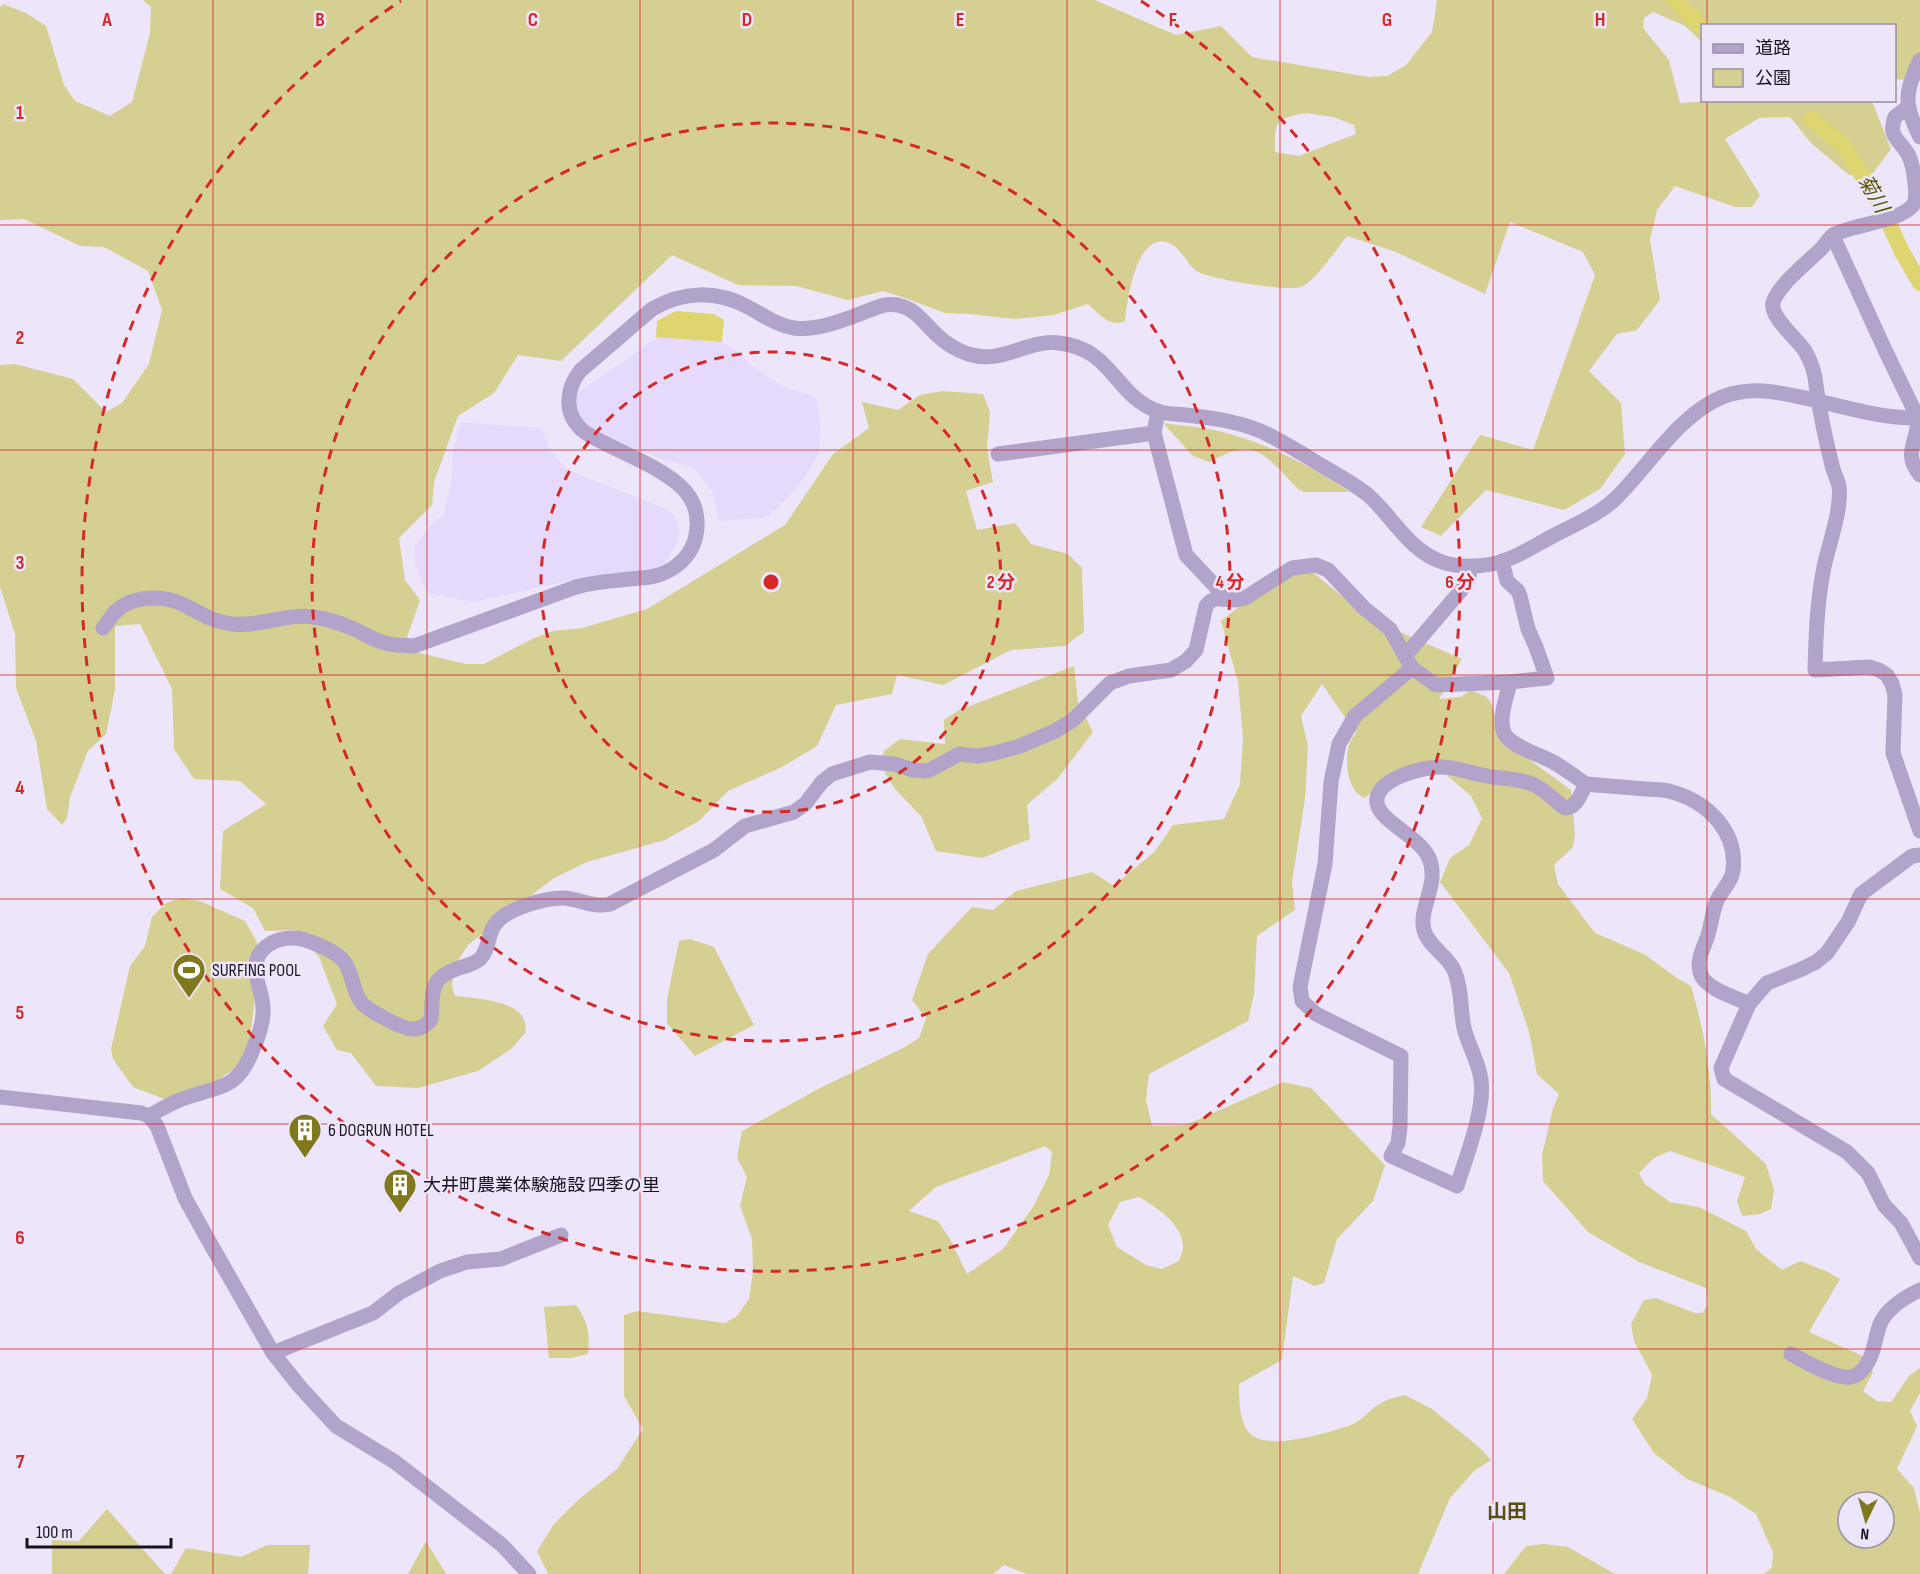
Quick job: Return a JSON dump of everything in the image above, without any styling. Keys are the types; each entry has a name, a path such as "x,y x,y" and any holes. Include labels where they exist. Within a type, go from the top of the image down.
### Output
{"street":[{"path":"1920,60 1909,88 1908,107 1920,137"},
{"path":"1908,107 1895,117 1892,131 1908,155 1911,164 1916,195 1915,203 1912,207 1887,219 1833,236 1786,282 1773,306 1774,314 1804,350 1812,366 1818,401 1839,486 1839,504 1819,601 1815,670 1870,668 1887,675 1894,695 1893,753 1920,831"},
{"path":"1833,236 1919,418 1911,464 1920,476"},
{"path":"103,628 114,613 122,607 149,597 180,603 211,620 249,624 282,617 312,616 350,627 383,643 414,646 576,586 666,573 685,558 695,541 696,511 688,494 674,480 580,428 572,416 569,401 572,385 580,371 652,309 687,295 723,296 783,326 810,329 884,304 899,305 920,316 939,337 953,347 969,354 986,357 999,357 1045,342 1076,346 1102,360 1127,391 1158,411 1243,425 1266,433 1353,484 1371,498 1410,542 1426,555 1445,563 1470,567 1502,561 1603,509 1618,496 1695,412 1715,400 1739,392 1768,390 1881,414 1919,418"},
{"path":"1158,411 1154,433 1186,555 1218,590 1222,599"},
{"path":"998,454 1154,433"},
{"path":"149,1116 184,1098 220,1088 236,1078 246,1065 260,1031 263,1016 256,960 264,948 276,940 301,939 333,953 344,960 358,998 364,1005 404,1027 421,1028 431,1019 432,991 438,980 449,972 480,959 485,952 494,925 514,910 556,898 595,905 610,904 714,850 745,826 794,812 805,804 827,777 856,765 870,762 885,763 913,771 925,771 959,754 978,756 1029,742 1068,723 1110,683 1129,676 1172,670 1186,661 1196,650 1206,606 1209,602 1216,598 1235,600 1245,598 1292,568 1316,565 1328,570 1364,608 1390,629 1409,662 1436,685 1546,678 1528,629 1518,591 1507,581 1502,561"},
{"path":"1470,567 1464,587 1409,662 1355,716 1339,744 1331,782 1325,864 1300,987 1302,1001 1316,1014 1401,1056 1400,1127 1398,1143 1391,1156 1458,1186 1480,1105 1481,1079 1464,1027 1457,979 1453,968 1430,940 1423,927 1431,886 1430,861 1425,850 1417,842 1383,815 1376,801 1380,790 1390,782 1418,770 1441,767 1534,784 1565,808 1574,805 1586,784"},
{"path":"1510,682 1502,727 1505,735 1517,745 1552,761 1586,784 1670,791 1690,798 1706,809 1728,834 1732,847 1733,874 1716,904 1713,923 1699,959 1699,967 1709,985 1749,1004"},
{"path":"1920,855 1912,856 1861,894 1848,922 1827,953 1816,962 1767,983 1749,1004 1721,1068 1724,1079 1847,1152 1868,1173 1884,1205 1901,1222 1920,1258"},
{"path":"0,1098 106,1108 149,1116 166,1145 184,1198 273,1353 300,1387 336,1426 394,1461 502,1545 529,1574"},
{"path":"273,1353 373,1312 387,1304 399,1293 440,1271 467,1262 501,1258 561,1235"},
{"path":"1791,1354 1815,1368 1851,1377 1862,1371 1869,1361 1881,1323 1889,1311 1903,1298 1920,1290"}],"shaded area":[{"path":"676,311 714,314 724,320 722,342 656,337 657,321"},
{"path":"658,337 722,342 735,349 750,364 782,386 816,397 821,421 819,453 804,479 777,509 764,518 719,521 713,493 695,470 586,429 577,410 577,397 580,391"},
{"path":"461,422 541,428 550,450 566,468 667,509 674,515 679,528 678,541 668,559 656,571 618,579 571,580 475,602 434,595 426,591 416,567 414,546 433,523 443,515 451,483 453,451"}],"green space":[{"path":"143,0 1095,0 1176,35 1221,26 1252,57 1369,77 1387,76 1406,65 1432,32 1437,0 1920,0 1920,81 1896,79 1896,24 1701,24 1701,41 1685,26 1653,12 1644,18 1643,28 1669,60 1680,103 1872,102 1891,149 1873,173 1849,175 1811,143 1790,117 1759,118 1725,139 1760,195 1752,207 1735,207 1675,186 1657,210 1650,240 1660,300 1637,330 1617,334 1589,371 1621,403 1625,454 1600,489 1564,510 1486,490 1441,536 1421,527 1480,435 1533,450 1595,275 1583,252 1510,222 1485,294 1396,252 1347,236 1312,279 1301,287 1293,288 1250,284 1206,275 1194,269 1174,246 1158,242 1148,247 1141,257 1131,285 1125,321 1120,323 1105,319 1088,304 1054,315 1015,319 945,313 883,291 848,300 796,286 738,285 672,255 561,361 518,355 494,393 458,416 434,482 432,505 399,538 405,580 420,600 403,649 466,664 484,664 534,638 553,631 582,628 647,609 785,525 833,454 869,428 862,402 898,410 920,395 942,391 983,394 990,412 987,448 993,482 966,491 977,530 1015,523 1031,544 1068,554 1082,568 1084,632 1065,646 1011,650 943,685 897,675 892,694 836,705 817,746 782,767 728,791 699,821 665,840 587,862 554,878 468,945 454,967 452,987 455,996 482,999 511,1007 524,1020 526,1032 511,1049 478,1071 418,1088 376,1086 351,1053 337,1050 323,1026 337,1004 319,957 295,930 265,931 253,908 220,889 223,831 266,804 240,781 194,779 174,749 172,689 140,624 115,626 115,690 106,734 88,751 70,797 67,818 62,825 47,809 36,741 16,688 15,634 0,587 0,365 15,364 73,379 106,412 122,403 149,364 162,310 148,271 104,247 80,246 24,219 0,220 0,7 3,4 26,13 46,26 64,85 75,101 110,116 132,102 150,33 151,7","holes":["1306,113 1333,117 1354,125 1356,134 1299,156 1275,152 1277,127 1288,117"]},
{"path":"1163,423 1216,430 1273,449 1320,473 1350,492 1304,492 1298,489 1267,458 1252,450 1236,450 1209,462 1193,456"},
{"path":"1298,560 1343,597 1398,631 1462,659 1439,699 1461,697 1470,690 1487,697 1492,705 1500,738 1571,790 1575,835 1573,847 1554,865 1558,884 1595,933 1644,954 1691,986 1706,1049 1711,1114 1766,1164 1774,1190 1771,1209 1760,1214 1742,1216 1737,1201 1745,1177 1670,1151 1654,1158 1639,1173 1645,1184 1670,1202 1699,1207 1746,1231 1756,1249 1782,1270 1800,1261 1840,1279 1809,1332 1874,1361 1872,1374 1863,1391 1877,1401 1891,1402 1909,1376 1920,1368 1920,1393 1910,1411 1917,1426 1897,1469 1914,1488 1920,1513 1920,1574 1764,1574 1772,1567 1773,1552 1756,1514 1730,1497 1687,1479 1654,1453 1632,1419 1647,1398 1652,1375 1634,1341 1631,1324 1644,1300 1656,1298 1695,1313 1702,1313 1708,1305 1706,1288 1639,1262 1588,1232 1543,1181 1542,1155 1553,1108 1559,1094 1537,1074 1529,1032 1509,973 1440,882 1450,858 1469,845 1482,818 1471,796 1442,771 1403,771 1364,798 1358,794 1352,786 1347,762 1349,745 1356,733 1322,684 1301,716 1308,746 1305,799 1292,882 1295,910 1257,936 1254,994 1248,1021 1149,1074 1146,1100 1152,1126 1186,1125 1283,1082 1311,1088 1385,1165 1373,1201 1337,1239 1324,1283 1315,1286 1293,1276 1282,1360 1239,1384 1240,1405 1242,1419 1248,1432 1262,1440 1274,1441 1317,1435 1353,1424 1379,1404 1405,1395 1432,1409 1480,1448 1491,1460 1474,1471 1450,1498 1418,1574 1027,1574 1004,1565 993,1574 548,1574 537,1551 554,1524 578,1500 617,1469 643,1429 624,1396 624,1315 637,1311 725,1323 737,1316 749,1299 753,1271 752,1239 740,1206 747,1177 737,1158 742,1131 818,1089 919,1038 926,1018 912,1000 928,954 972,907 993,910 1016,891 1092,872 1114,886 1155,851 1173,825 1224,819 1240,784 1243,738 1238,682 1221,621","holes":["1045,1146 1052,1152 1049,1175 1033,1207 1003,1249 967,1274 950,1239 938,1221 909,1211 936,1187","1139,1197 1167,1217 1179,1231 1182,1239 1183,1249 1179,1261 1162,1269 1146,1265 1117,1247 1108,1225 1120,1202"]},
{"path":"1074,666 1078,702 1093,732 1058,778 1027,805 1030,839 982,858 936,851 921,816 895,789 880,765 884,751 900,739 945,744 944,720 959,710"},
{"name":"SURFING POOL","path":"181,898 200,901 245,921 257,942 256,991 249,1046 237,1067 218,1080 169,1101 133,1087 113,1059 111,1049 130,966 145,946 152,917 166,903"},
{"path":"690,939 714,947 754,1025 695,1056 667,1023 667,999 679,941"},
{"path":"576,1305 587,1328 588,1354 571,1358 549,1358 544,1307"},
{"path":"107,1509 165,1574 52,1574 52,1540 79,1541"},
{"path":"426,1541 446,1574 408,1574"},
{"path":"1544,1544 1568,1547 1615,1574 1504,1574 1526,1546"},
{"path":"267,1545 310,1545 308,1574 171,1574 186,1548 241,1557"}],"waterway":[{"name":"菊川","path":"1674,0 1701,26"},
{"name":"菊川","path":"1811,119 1843,145 1880,204 1902,252 1920,283"}],"place":[{"name":"SURFING POOL","path":"189,999"},
{"name":"6 DOGRUN HOTEL","path":"305,1159"},
{"name":"大井町農業体験施設 四季の里","path":"400,1214"}],"district":[{"name":"山田","path":"1507,1512"}]}
